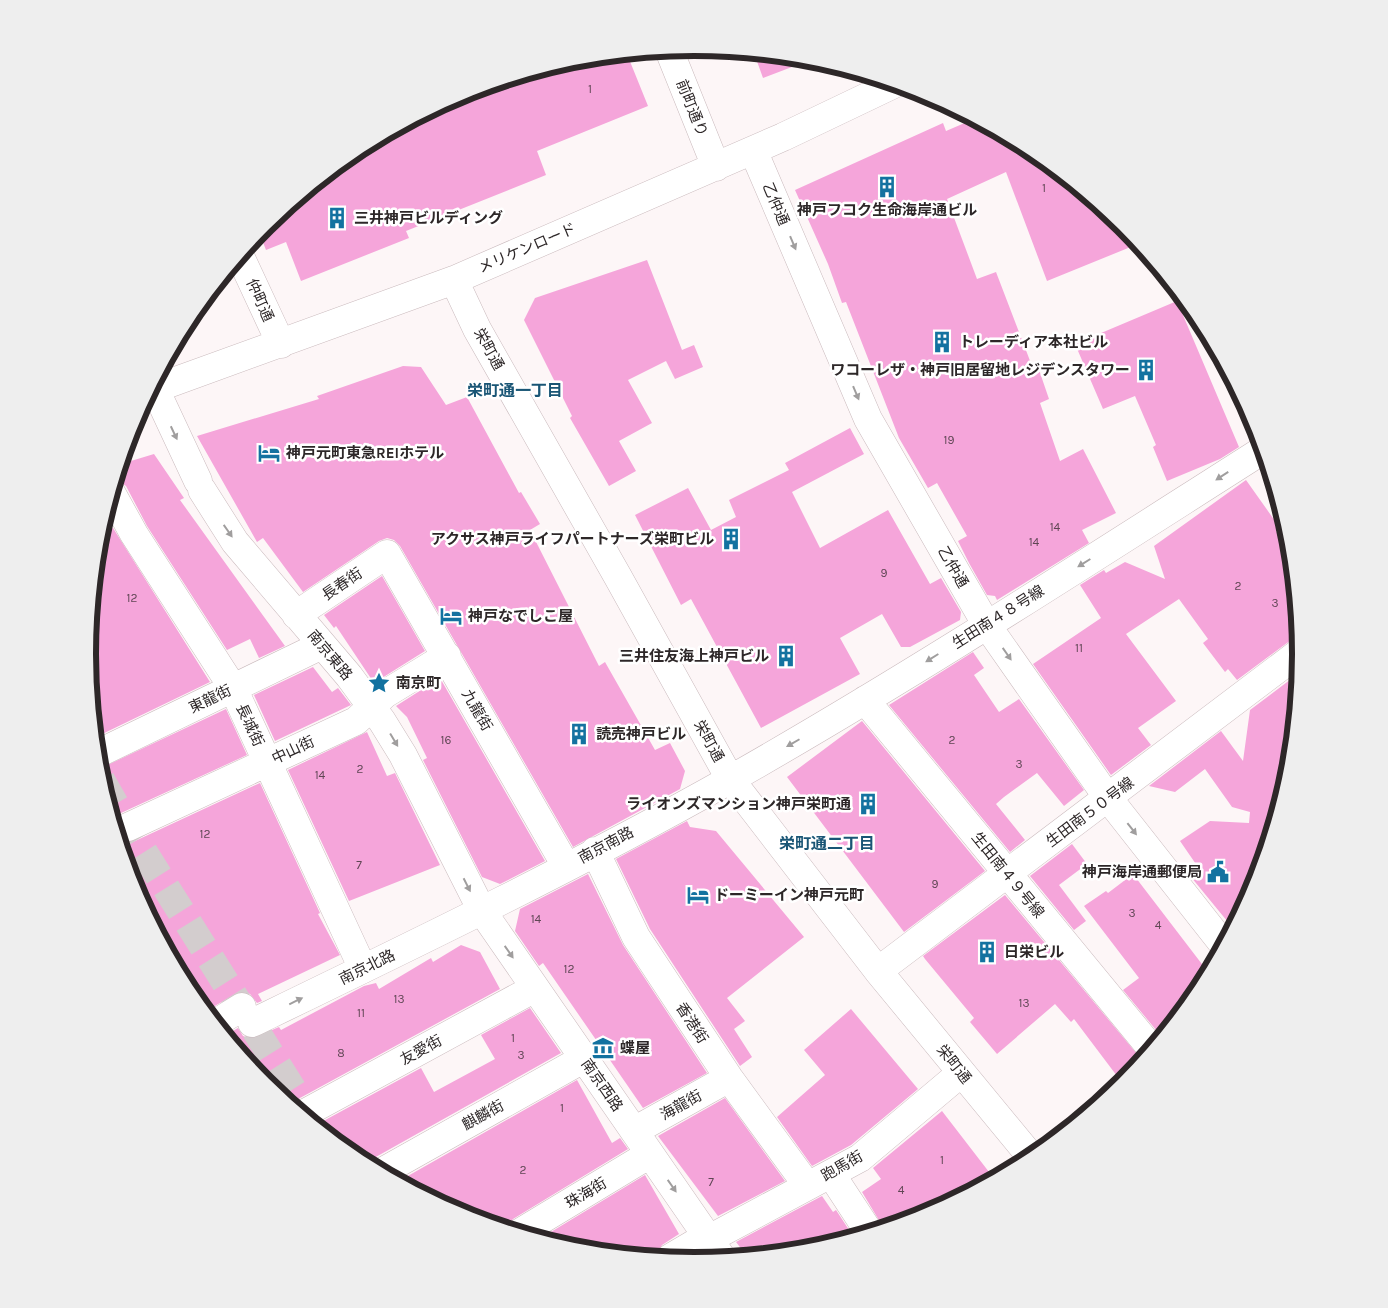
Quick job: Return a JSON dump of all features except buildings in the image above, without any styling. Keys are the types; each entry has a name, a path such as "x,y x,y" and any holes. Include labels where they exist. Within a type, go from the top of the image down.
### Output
{"street":[{"name":"前町通り","path":"672,57 716,167"},
{"name":"メリケンロード","path":"160,387 454,280 716,167 886,88"},
{"name":"乙仲通","path":"753,150 868,419 986,624 1108,798 1220,938"},
{"name":"仲町通","path":"243,262 280,344"},
{"name":"栄町通","path":"454,280 477,328 618,576 730,779 878,971 1026,1151"},
{"name":"南京東路","path":"156,395 200,485 236,542 372,706 403,755 482,912"},
{"name":"生田南４８号線","path":"730,779 865,700 1257,454"},
{"name":"長城街","path":"116,502 134,534 233,688 363,969"},
{"name":"長春街","path":"296,615 387,554"},
{"name":"九龍街","path":"387,554 566,866"},
{"name":"東龍街","path":"104,750 322,645"},
{"name":"中山街","path":"128,827 356,721 385,694 447,656"},
{"name":"生田南５０号線","path":"878,971 1292,658"},
{"name":"生田南４９号線","path":"865,700 1147,1043"},
{"name":"南京南路","path":"482,912 730,779"},
{"name":"香港街","path":"595,851 636,937 729,1078 819,1179 865,1226"},
{"name":"南京北路","path":"223,1021 247,1015 363,969 482,912"},
{"name":"南京西路","path":"482,912 715,1248"},
{"name":"友愛街","path":"309,1111 534,988"},
{"name":"麒麟街","path":"389,1168 583,1058"},
{"name":"跑馬街","path":"681,1251 692,1244 715,1248 819,1179 860,1158 962,1073"},
{"name":"海龍街","path":"634,1131 729,1078"},
{"name":"珠海街","path":"528,1228 650,1154"}],"tunnel":[{"path":"117,807 302,1105"}],"place":[{"name":"神戸フコク生命海岸通ビル","path":"887,187"},
{"name":"三井神戸ビルディング","path":"337,218"},
{"name":"トレーディア本社ビル","path":"942,342"},
{"name":"ワコーレザ・神戸旧居留地レジデンスタワー","path":"1146,370"},
{"name":"神戸元町東急REIホテル","path":"269,453"},
{"name":"アクサス神戸ライフパートナーズ栄町ビル","path":"731,539"},
{"name":"神戸なでしこ屋","path":"451,616"},
{"name":"三井住友海上神戸ビル","path":"786,656"},
{"name":"南京町","path":"379,683"},
{"name":"読売神戸ビル","path":"579,734"},
{"name":"ライオンズマンション神戸栄町通","path":"868,804"},
{"name":"神戸海岸通郵便局","path":"1218,872"},
{"name":"ドーミーイン神戸元町","path":"698,895"},
{"name":"日栄ビル","path":"987,952"},
{"name":"蝶屋","path":"603,1048"}],"district":[{"name":"栄町通一丁目","path":"515,390"},
{"name":"栄町通二丁目","path":"827,843"}]}
